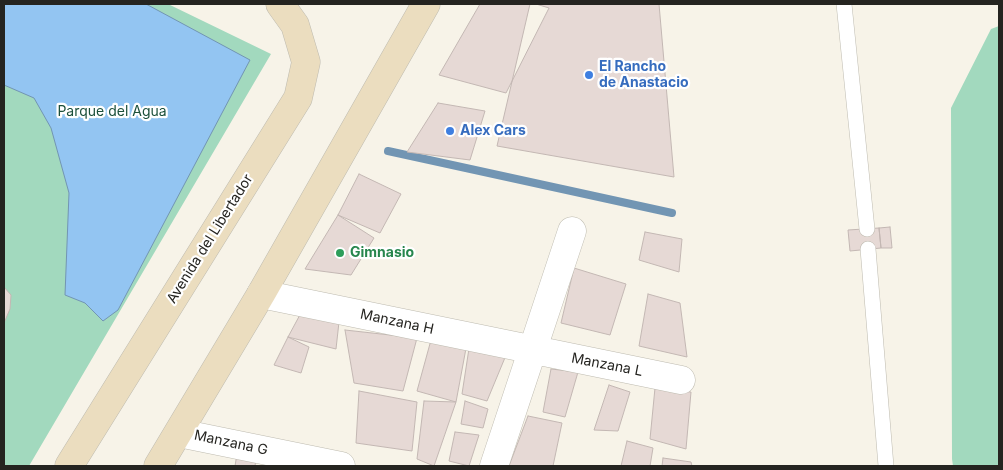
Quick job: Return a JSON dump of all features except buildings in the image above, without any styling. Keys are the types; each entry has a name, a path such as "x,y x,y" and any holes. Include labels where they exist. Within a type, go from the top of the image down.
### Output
{"main road":[{"name":"Avenida del Libertador","path":"69,466 298,98 306,62 295,25 280,4"},
{"path":"158,466 261,294 426,4"}],"street":[{"path":"494,466 572,230"},
{"name":"Manzana H","path":"261,294 533,350"},
{"name":"Manzana L","path":"533,350 681,380"},
{"name":"Manzana G","path":"179,433 341,466"}],"lane":[{"path":"844,4 867,229"},
{"path":"868,249 886,466"}],"green space":[{"name":"Parque del Agua","path":"4,4 168,4 271,54 29,466 4,466"},
{"path":"999,26 999,466 953,466 951,108 991,29"}],"water":[{"name":"Parque del Agua","path":"4,4 146,4 250,60 118,310 103,321 85,303 65,295 69,193 51,128 34,98 4,85"}],"waterway":[{"path":"388,151 672,213"}],"place":[{"name":"El Rancho de Anastacio","path":"589,75"},
{"name":"Alex Cars","path":"450,131"},
{"name":"Gimnasio","path":"340,253"}]}
